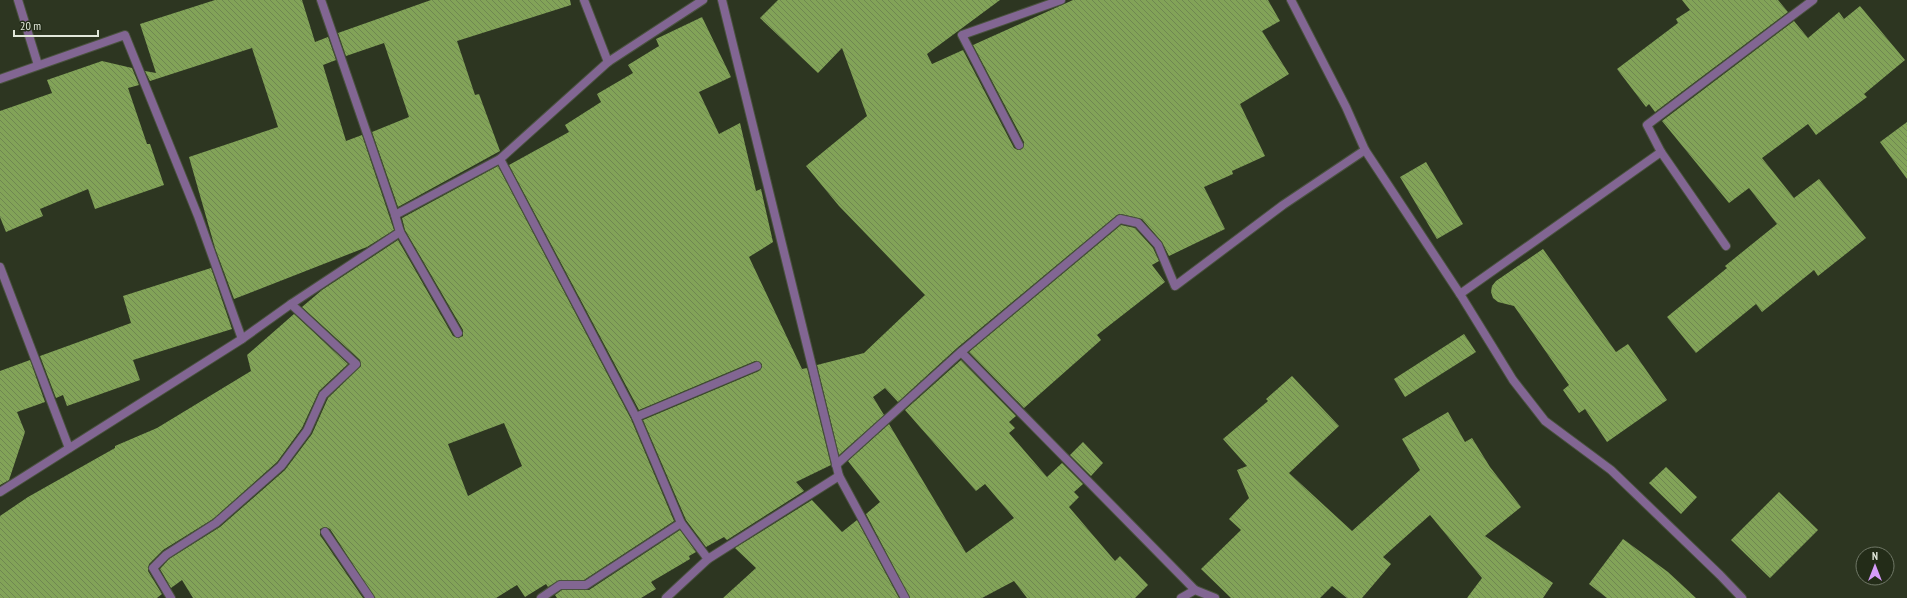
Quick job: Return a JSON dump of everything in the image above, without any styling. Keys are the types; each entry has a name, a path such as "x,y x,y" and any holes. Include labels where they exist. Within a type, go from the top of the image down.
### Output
{"street":[{"path":"18,0 38,66"},
{"path":"321,0 400,232 458,333"},
{"path":"584,0 608,62"},
{"path":"395,215 500,158 608,62 703,0"},
{"path":"722,0 839,476 905,598"},
{"path":"1018,145 962,35 1061,0"},
{"path":"1291,0 1346,107 1365,150 1460,294 1513,380 1545,421 1611,470 1742,598"},
{"path":"1726,246 1661,152 1647,125 1813,0"},
{"path":"0,78 126,35 198,216 242,339"},
{"path":"836,465 961,352 1120,219 1138,222 1158,245 1175,286 1283,205 1365,150"},
{"path":"1460,294 1661,152"},
{"path":"500,158 636,416 681,523 708,559"},
{"path":"0,492 242,339 291,304 400,232"},
{"path":"0,267 69,448"},
{"path":"171,598 153,568 166,555 216,523 281,466 307,432 323,394 356,364 291,304"},
{"path":"961,352 1195,590 1215,598"},
{"path":"636,416 757,366"},
{"path":"666,598 708,559 839,476"},
{"path":"541,598 560,585 586,585 681,523"},
{"path":"325,532 370,598"},
{"path":"1181,598 1195,590"}],"building":[{"path":"215,0 302,0 315,42 328,37 336,60 323,65 346,141 362,135 394,230 367,247 234,299 215,248 189,157 278,127 252,48 150,81 145,71 156,73 140,24"},
{"path":"431,0 570,0 571,5 457,41 475,95 479,94 500,151 398,207 372,132 409,117 384,43 346,56 338,33"},
{"path":"778,0 1000,0 927,54 932,64 963,50 1014,148 1018,150 1023,148 1024,142 973,45 1073,0 1268,0 1280,21 1262,31 1289,74 1240,104 1265,156 1232,171 1233,174 1204,187 1225,229 1169,256 1162,242 1142,219 1121,214 1117,215 957,348 898,402 885,388 873,397 884,415 839,455 817,365 864,353 925,295 839,206 806,166 867,116 842,48 818,73 760,18"},
{"path":"1682,0 1778,0 1788,12 1655,112 1649,104 1646,107 1617,69 1678,23 1676,19 1690,10"},
{"path":"1860,6 1905,60 1864,94 1867,97 1816,135 1808,124 1762,158 1794,198 1819,179 1866,238 1818,276 1814,270 1762,312 1756,304 1696,353 1667,317 1727,268 1725,266 1777,224 1749,188 1729,203 1662,121 1794,21 1808,38 1839,12 1844,19"},
{"path":"702,17 731,77 699,92 719,134 740,123 756,191 761,189 773,242 749,257 802,369 807,368 831,465 796,482 804,491 727,540 724,537 706,547 686,520 643,420 759,371 762,364 755,361 639,410 509,165 569,132 565,125 601,102 597,94 633,73 628,65 659,46 656,39"},
{"path":"102,61 132,68 139,85 128,88 147,144 150,144 164,185 95,209 88,189 40,209 43,216 6,232 0,217 0,111 52,93 47,80"},
{"path":"1907,122 1907,179 1880,142"},
{"path":"1426,162 1463,224 1437,239 1400,177"},
{"path":"498,166 631,419 674,521 584,580 560,580 548,587 546,584 525,597 517,585 496,598 375,598 330,529 325,527 320,529 320,535 363,598 193,598 182,580 171,588 160,569 169,559 220,527 285,470 312,434 328,398 361,366 360,360 302,307 322,290 398,240 453,336 458,338 463,336 463,330 405,230 402,218","holes":["504,423 522,466 468,496 448,444"]},
{"path":"1121,225 1135,228 1153,248 1159,261 1152,265 1165,282 1097,335 1101,340 1024,408 969,352"},
{"path":"1543,249 1616,352 1628,344 1667,400 1607,442 1585,409 1579,413 1563,390 1569,385 1514,306 1498,302 1493,298 1491,292 1492,286 1496,281"},
{"path":"211,268 232,329 133,360 140,380 67,406 63,395 56,398 40,356 131,323 123,296"},
{"path":"294,314 348,364 319,391 302,428 277,462 213,519 163,550 149,564 148,571 162,594 157,598 0,598 0,516 28,497 115,448 115,446 157,428 251,371 247,355"},
{"path":"1464,334 1476,352 1405,397 1394,379"},
{"path":"30,360 45,402 17,412 25,432 9,480 0,485 0,371"},
{"path":"961,360 1016,416 1009,422 1015,428 1009,433 1047,477 1062,463 1083,484 1074,492 1079,497 1069,507 1115,561 1120,556 1148,585 1135,598 1027,598 1014,581 982,598 910,598 866,514 880,502 848,461 889,424 966,553 1014,518 985,484 976,491 905,410"},
{"path":"1292,376 1339,426 1289,473 1352,531 1420,470 1402,439 1448,412 1465,442 1472,438 1490,467 1521,507 1485,536 1553,583 1543,598 1467,598 1482,578 1430,515 1383,557 1391,564 1362,598 1347,598 1332,586 1320,598 1231,598 1201,569 1241,530 1229,519 1249,498 1237,470 1247,466 1223,439 1268,401 1266,399"},
{"path":"1083,442 1103,463 1091,476 1070,455"},
{"path":"1666,467 1697,497 1681,514 1649,483"},
{"path":"1779,492 1818,530 1770,578 1731,540"},
{"path":"812,500 842,532 857,520 899,598 723,598 756,568 735,548"},
{"path":"680,530 696,552 689,556 690,559 651,582 656,589 641,598 557,598 555,595 562,590 589,590"},
{"path":"1623,539 1668,572 1696,598 1607,598 1589,584"}]}
